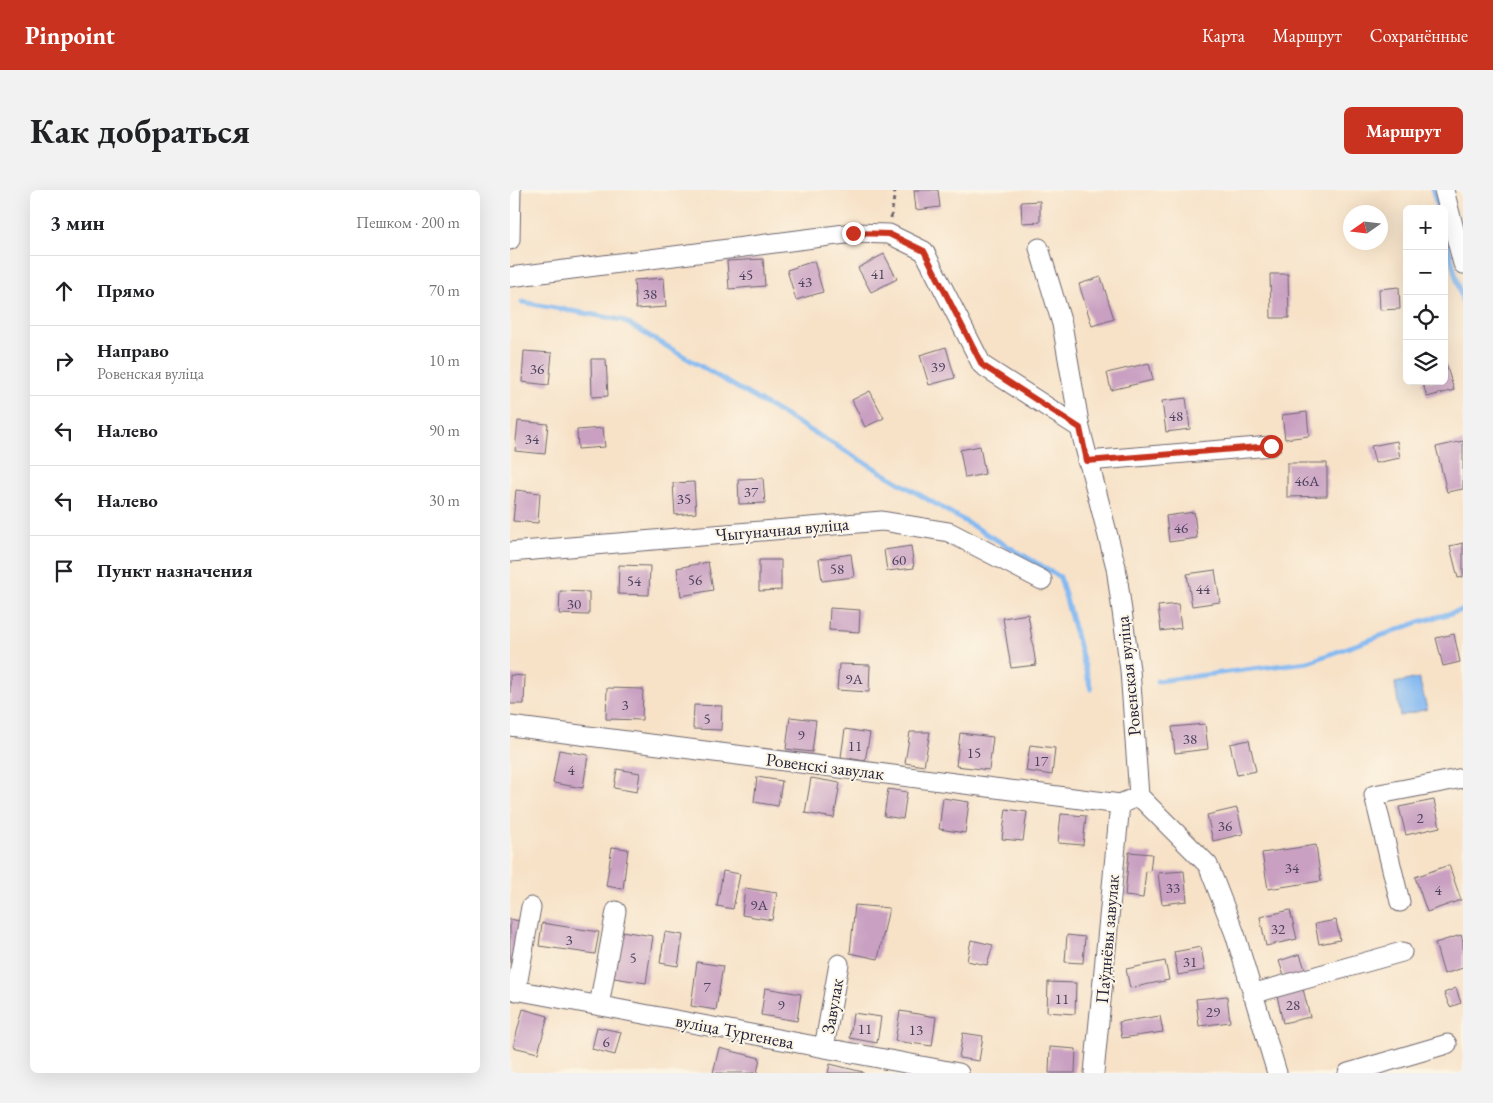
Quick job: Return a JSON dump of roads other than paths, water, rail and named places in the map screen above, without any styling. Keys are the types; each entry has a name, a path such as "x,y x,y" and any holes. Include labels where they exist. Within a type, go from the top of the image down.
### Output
{"street":[{"path":"510,240 511,190"},
{"path":"1444,190 1463,264"},
{"path":"510,277 853,233 889,234 924,251 982,365 1080,428"},
{"name":"Ровенская вуліца","path":"1039,248 1062,324 1087,461 1116,567 1130,670 1139,796"},
{"path":"1087,461 1271,446"},
{"name":"Чыгуначная вуліца","path":"510,552 882,520 949,532 1042,580"},
{"name":"Ровенскі завулак","path":"510,726 1120,804"},
{"path":"1400,902 1374,794 1463,778"},
{"path":"1120,804 1139,796 1208,864 1235,934 1276,1073"},
{"name":"Паўднёвы завулак","path":"1094,1073 1120,804"},
{"path":"513,990 531,907"},
{"path":"599,1006 616,911"},
{"path":"1252,994 1402,952"},
{"name":"Завулак","path":"824,1048 839,964"},
{"name":"вуліца Тургенева","path":"513,990 959,1073"},
{"path":"1348,1073 1446,1044"}],"water":[{"path":"1419,678 1427,709 1400,716 1395,683"}],"waterway":[{"path":"1433,190 1437,205"},
{"path":"1448,246 1463,303"},
{"path":"522,302 622,320 1060,577 1091,689"},
{"path":"1157,681 1308,662 1419,622 1463,610"}]}
